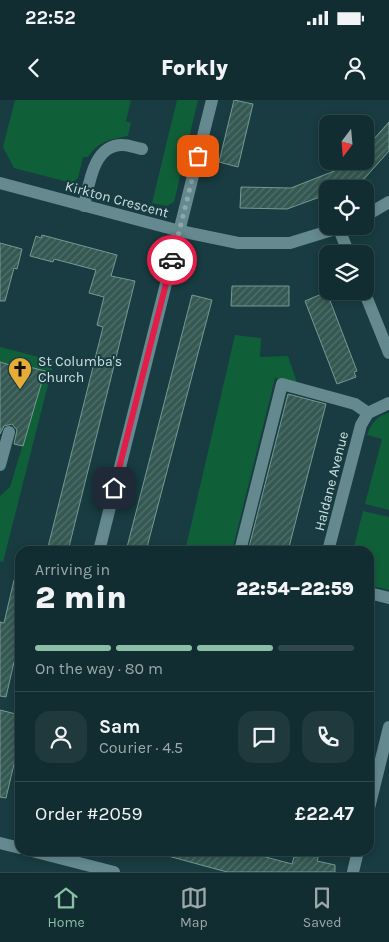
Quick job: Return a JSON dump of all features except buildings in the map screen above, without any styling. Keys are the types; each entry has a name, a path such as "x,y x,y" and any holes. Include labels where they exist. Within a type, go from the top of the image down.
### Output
{"street":[{"path":"100,546 212,100"},
{"path":"84,206 96,161 106,150 121,144 142,149"},
{"name":"Kirkton Crescent","path":"0,183 84,206 238,243 290,243 319,235"},
{"path":"374,211 389,202"},
{"path":"368,300 389,353"},
{"path":"241,546 282,384 355,404 368,413 389,403"},
{"name":"Haldane Avenue","path":"329,546 361,425 368,413"},
{"path":"0,465 8,432"},
{"path":"374,594 389,598"},
{"path":"374,788 389,728"},
{"path":"0,843 15,847"},
{"path":"52,856 114,872"},
{"path":"353,872 357,856"}],"green space":[{"path":"15,100 131,100 126,121 131,123 128,136 105,142 88,157 83,157 78,178 72,183 14,168 3,147"},
{"path":"177,100 198,100 174,202 167,206 152,203"},
{"path":"235,335 261,338 260,357 288,356 297,383 275,378 233,546 186,546"},
{"path":"0,347 54,361 3,562 0,561 0,496 10,487 45,371 26,366 21,371 0,362"},
{"path":"389,413 389,510 365,504 382,439 367,435 375,421"},
{"path":"363,511 389,517 389,590 374,586 374,546 354,546"}],"way so far":[{"path":"172,260 198,156"}],"place":[{"name":"St Columba's Church","path":"20,390"}],"route":[{"path":"114,488 172,260"}]}
